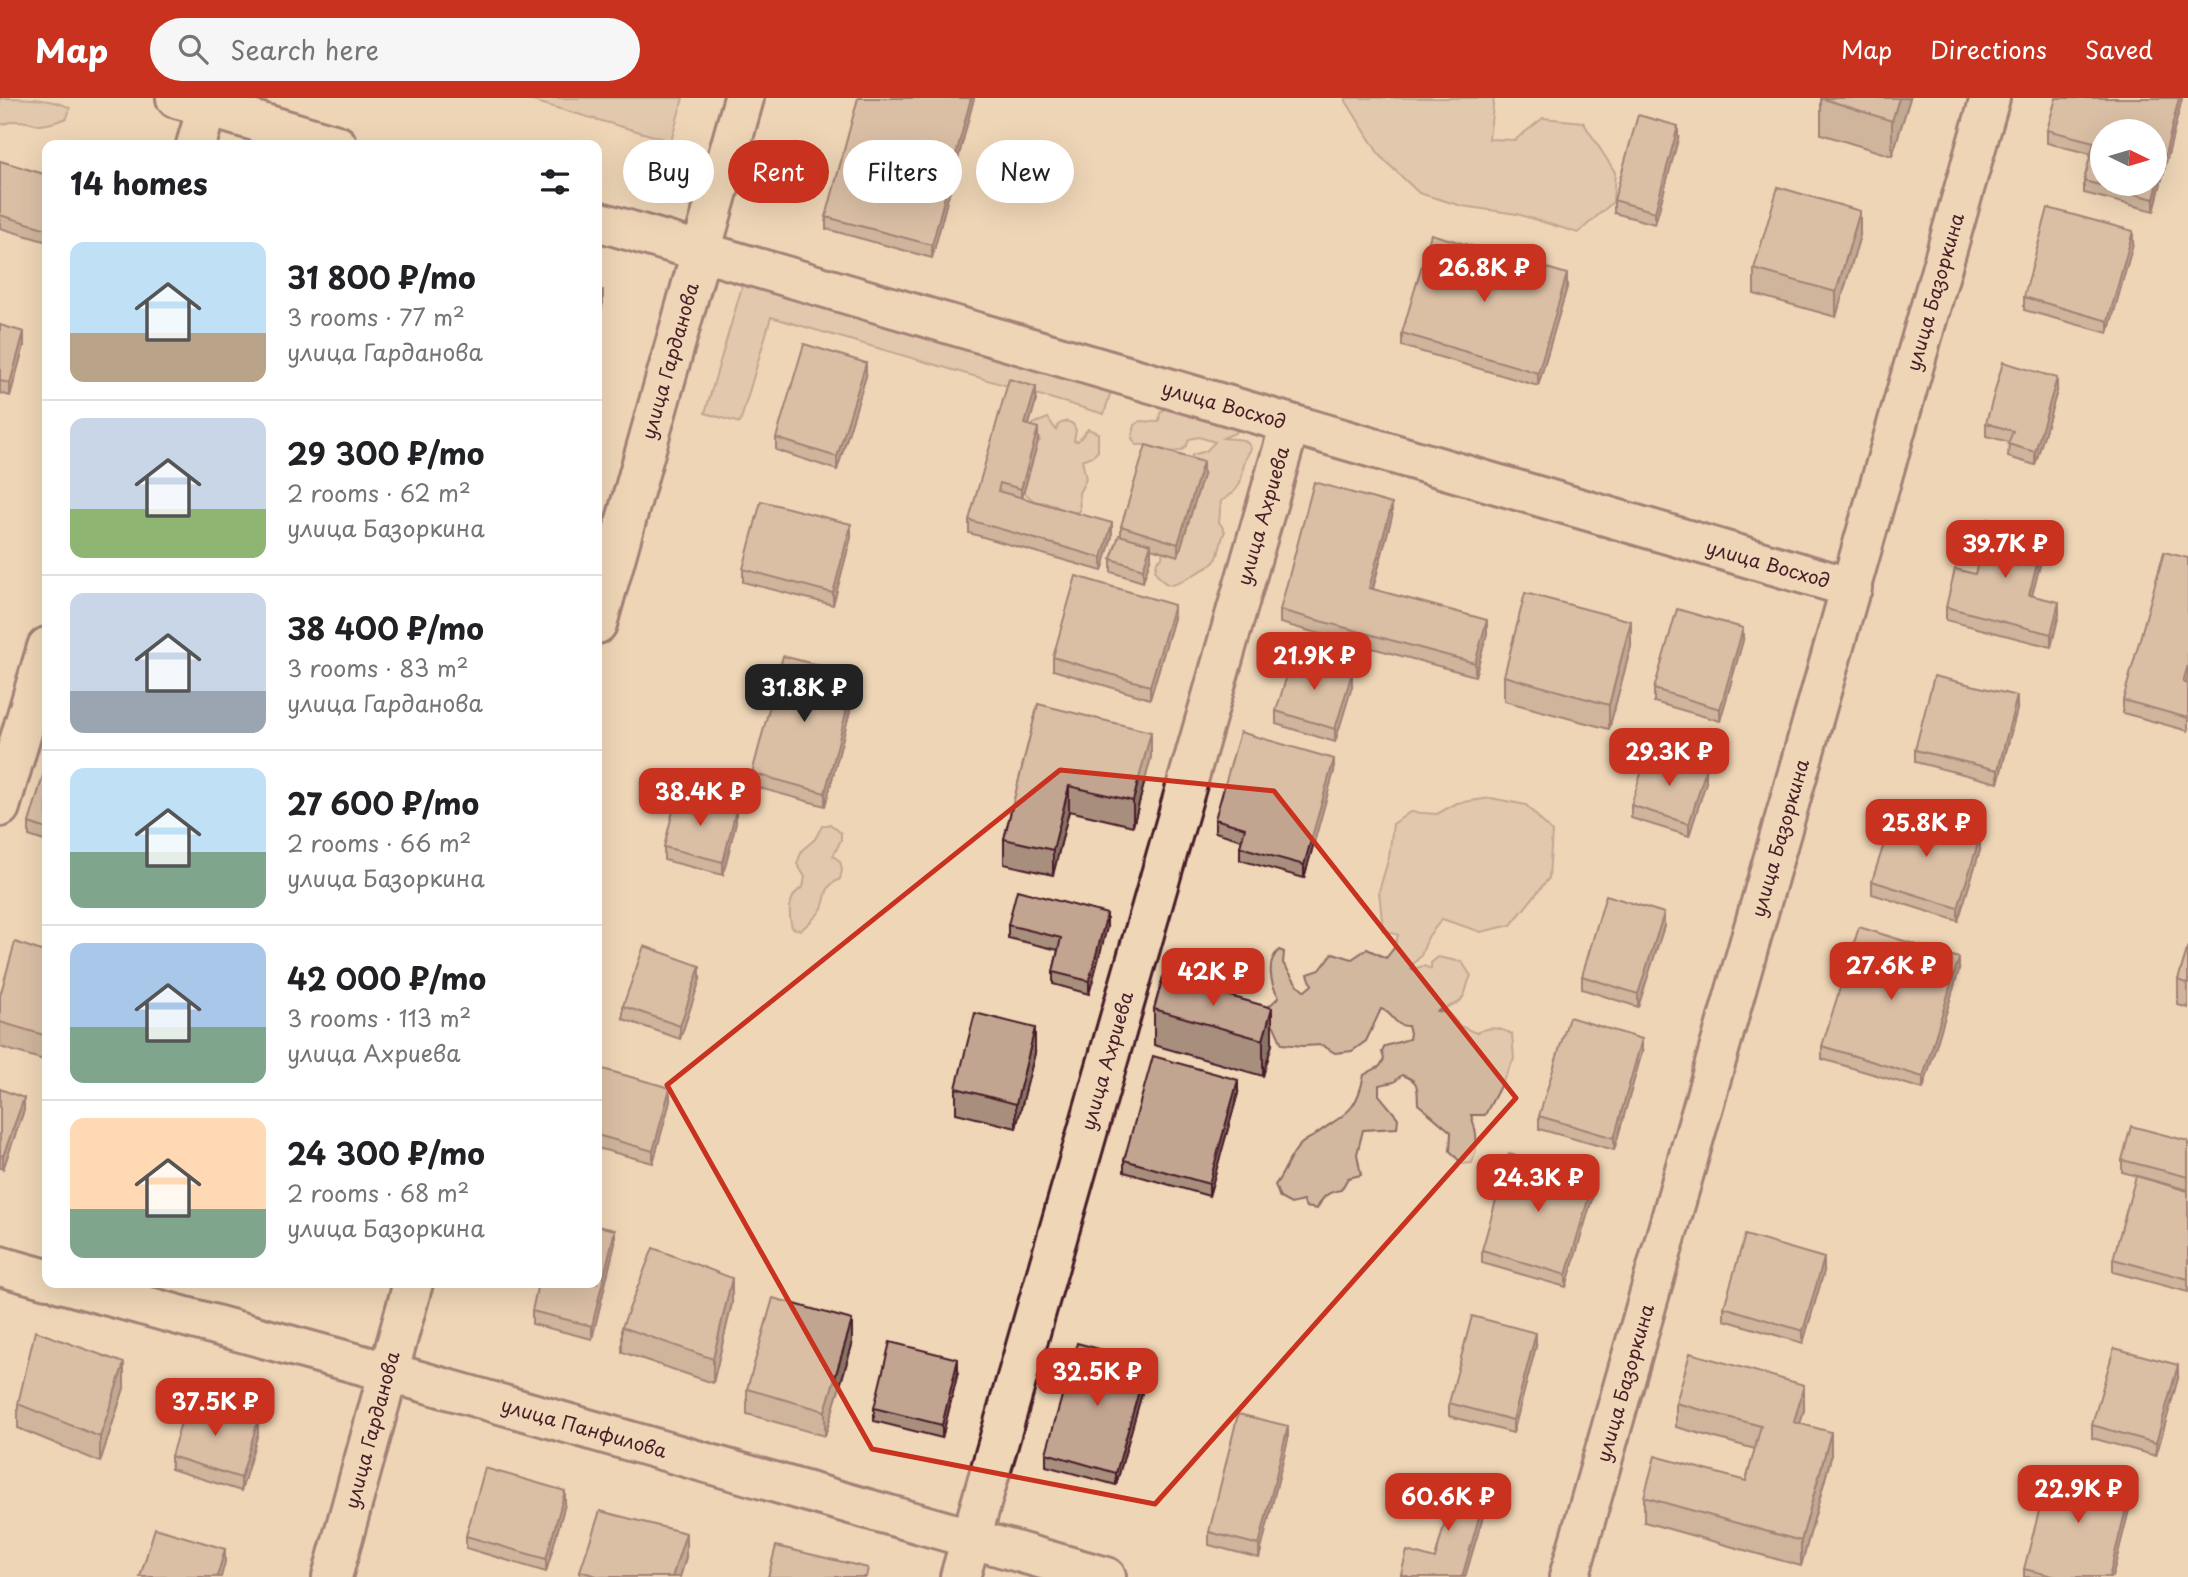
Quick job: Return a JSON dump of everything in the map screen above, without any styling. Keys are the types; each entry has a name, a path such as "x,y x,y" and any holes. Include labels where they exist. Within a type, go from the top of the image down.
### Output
{"street":[{"name":"улица Гарданова","path":"602,606 744,98"},
{"name":"улица Базоркина","path":"1569,1577 1990,98"},
{"path":"195,140 191,103 320,140"},
{"name":"улица Восход","path":"602,222 1852,588"},
{"name":"улица Ахриева","path":"960,1577 1290,424"},
{"path":"0,807 42,664"},
{"path":"0,1266 42,1278"},
{"name":"улица Панфилова","path":"79,1288 388,1372 1107,1577"},
{"name":"улица Гарданова","path":"332,1577 412,1288"}],"highlighted area":[{"path":"1060,770 1274,791 1516,1098 1155,1504 872,1449 667,1085"}],"shaded area":[{"path":"0,98 46,100 70,108 67,118 50,124 12,121 0,125"},
{"path":"522,98 683,98 671,140"},
{"path":"1346,98 1494,98 1489,139 1515,140 1543,118 1583,122 1615,172 1613,202 1578,233 1517,214 1462,206 1419,193 1380,156"},
{"path":"746,273 1114,381 1104,414 771,317 740,423 705,413"},
{"path":"1167,407 1241,428 1223,438 1244,440 1251,449 1237,489 1221,501 1219,522 1225,531 1217,558 1207,568 1174,584 1164,582 1160,578 1155,571 1157,561 1162,557 1192,455 1206,451 1215,442 1199,437 1189,439 1185,447 1174,452 1136,445 1132,438 1135,425 1140,421 1159,422 1160,413"},
{"path":"1048,418 1056,430 1059,424 1067,421 1073,424 1076,430 1074,441 1078,441 1088,429 1098,433 1098,451 1082,460 1086,479 1079,493 1080,511 1071,514 1052,504 1034,501 1021,490 1033,443 1040,441 1034,436 1033,424"},
{"path":"1491,798 1526,805 1552,832 1549,878 1511,925 1481,932 1442,919 1428,937 1421,956 1412,969 1424,966 1431,969 1431,963 1438,957 1462,962 1471,976 1464,997 1438,1011 1448,1013 1460,1026 1476,1033 1494,1028 1512,1034 1514,1059 1485,1115 1471,1115 1476,1139 1472,1163 1462,1164 1450,1151 1451,1132 1418,1104 1415,1082 1402,1075 1394,1082 1379,1085 1379,1095 1398,1118 1397,1128 1363,1130 1357,1154 1361,1175 1348,1178 1341,1190 1326,1195 1317,1209 1306,1207 1303,1201 1291,1204 1280,1198 1275,1185 1293,1153 1353,1106 1364,1075 1380,1066 1384,1059 1382,1052 1385,1046 1409,1039 1410,1033 1408,1026 1403,1026 1381,1009 1366,1041 1352,1051 1335,1053 1322,1045 1282,1044 1274,1026 1264,1017 1267,1008 1279,997 1273,986 1272,961 1279,950 1284,952 1283,963 1305,991 1312,985 1308,974 1320,970 1333,953 1352,959 1367,949 1386,958 1394,948 1398,935 1383,930 1379,891 1389,857 1393,824 1410,812 1437,814 1457,803"},
{"path":"830,824 841,833 841,840 833,856 840,861 840,879 828,888 822,908 815,917 801,930 792,928 790,905 794,895 803,887 805,877 797,864 802,850 815,839 822,826"}],"building":[{"path":"858,98 971,98 960,140 847,140"},
{"path":"1821,98 1899,98 1892,121"},
{"path":"2056,98 2179,98 2167,146 2167,119 2090,119 2090,141 2047,130"},
{"path":"1638,115 1678,126 1655,212 1614,200"},
{"path":"843,154 843,203 943,203 932,245 826,217"},
{"path":"2090,158 2090,183 2084,181"},
{"path":"0,161 42,174 42,228 0,215"},
{"path":"1778,187 1860,211 1836,292 1754,269"},
{"path":"2048,208 2133,231 2108,321 2024,297"},
{"path":"1431,234 1567,274 1538,373 1402,333"},
{"path":"0,325 24,332 10,383 0,381"},
{"path":"804,344 866,363 837,457 776,438"},
{"path":"2003,362 2057,378 2035,452 2008,444 2013,431 1986,423"},
{"path":"1009,379 1036,387 1025,424 1038,428 1021,489 1000,483 998,491 1112,523 1102,558 969,520"},
{"path":"1146,445 1203,462 1178,544 1121,526"},
{"path":"1314,482 1392,504 1369,588 1487,620 1475,663 1280,610"},
{"path":"761,501 851,524 833,593 743,569"},
{"path":"1989,519 2045,533 2029,595 2059,602 2051,634 1946,607 1955,569 1975,574"},
{"path":"1119,535 1151,544 1143,569 1111,559"},
{"path":"2164,552 2188,558 2188,665 2183,682 2188,684 2188,718 2123,700"},
{"path":"1076,576 1174,605 1150,686 1053,657"},
{"path":"1525,593 1631,621 1609,705 1504,676"},
{"path":"1677,609 1743,628 1720,709 1654,689"},
{"path":"783,656 856,675 825,793 752,773"},
{"path":"1293,656 1352,673 1335,729 1276,711"},
{"path":"1934,676 2017,696 1998,770 1915,750"},
{"path":"1038,704 1151,732 1133,801 1069,786 1053,850 1004,839"},
{"path":"1240,732 1334,759 1304,865 1240,847 1245,828 1215,819"},
{"path":"1648,752 1706,769 1689,824 1631,805"},
{"path":"42,779 42,827 29,823"},
{"path":"677,795 736,810 723,862 664,847"},
{"path":"1895,810 1980,837 1958,908 1872,881"},
{"path":"1017,890 1107,914 1089,981 1053,972 1061,938 1008,925"},
{"path":"1606,895 1664,913 1638,994 1582,976"},
{"path":"1859,927 1959,958 1923,1077 1822,1046"},
{"path":"15,942 42,951 42,1035 0,1022 0,996"},
{"path":"644,946 700,966 680,1026 623,1006"},
{"path":"2188,947 2188,984 2178,980"},
{"path":"1163,977 1272,1008 1263,1040 1154,1009"},
{"path":"975,1013 1035,1028 1016,1104 956,1088"},
{"path":"1569,1017 1642,1039 1614,1138 1539,1116"},
{"path":"1153,1056 1238,1080 1209,1184 1124,1160"},
{"path":"602,1069 670,1088 653,1151 602,1136"},
{"path":"0,1089 24,1098 3,1156 0,1155"},
{"path":"2131,1126 2188,1141 2188,1177 2122,1160"},
{"path":"1509,1154 1594,1179 1566,1275 1482,1250"},
{"path":"2136,1176 2188,1191 2188,1279 2113,1259"},
{"path":"602,1227 615,1230 602,1284"},
{"path":"1745,1235 1824,1258 1803,1331 1724,1307"},
{"path":"653,1248 732,1278 713,1359 622,1327"},
{"path":"537,1288 601,1288 592,1326 532,1311"},
{"path":"773,1298 852,1320 825,1411 747,1389"},
{"path":"1472,1316 1536,1333 1513,1420 1449,1403"},
{"path":"35,1331 124,1363 100,1437 18,1404"},
{"path":"890,1342 958,1359 942,1425 874,1408"},
{"path":"1077,1343 1147,1362 1116,1473 1046,1453"},
{"path":"2114,1348 2178,1365 2156,1443 2092,1425"},
{"path":"1690,1353 1804,1385 1794,1422 1831,1432 1801,1541 1644,1497 1655,1456 1746,1481 1761,1426 1676,1403"},
{"path":"188,1399 258,1420 241,1478 171,1456"},
{"path":"1238,1414 1288,1426 1259,1545 1209,1532"},
{"path":"2051,1465 2132,1485 2109,1577 2057,1577 2024,1569"},
{"path":"485,1468 565,1491 546,1559 466,1536"},
{"path":"1428,1480 1485,1496 1462,1577 1410,1577 1401,1574 1407,1551 1435,1559 1449,1507 1422,1499"},
{"path":"600,1511 686,1533 672,1577 600,1577 580,1571"},
{"path":"155,1528 225,1549 217,1577 140,1577"},
{"path":"776,1546 868,1568 866,1577 768,1577"}]}
